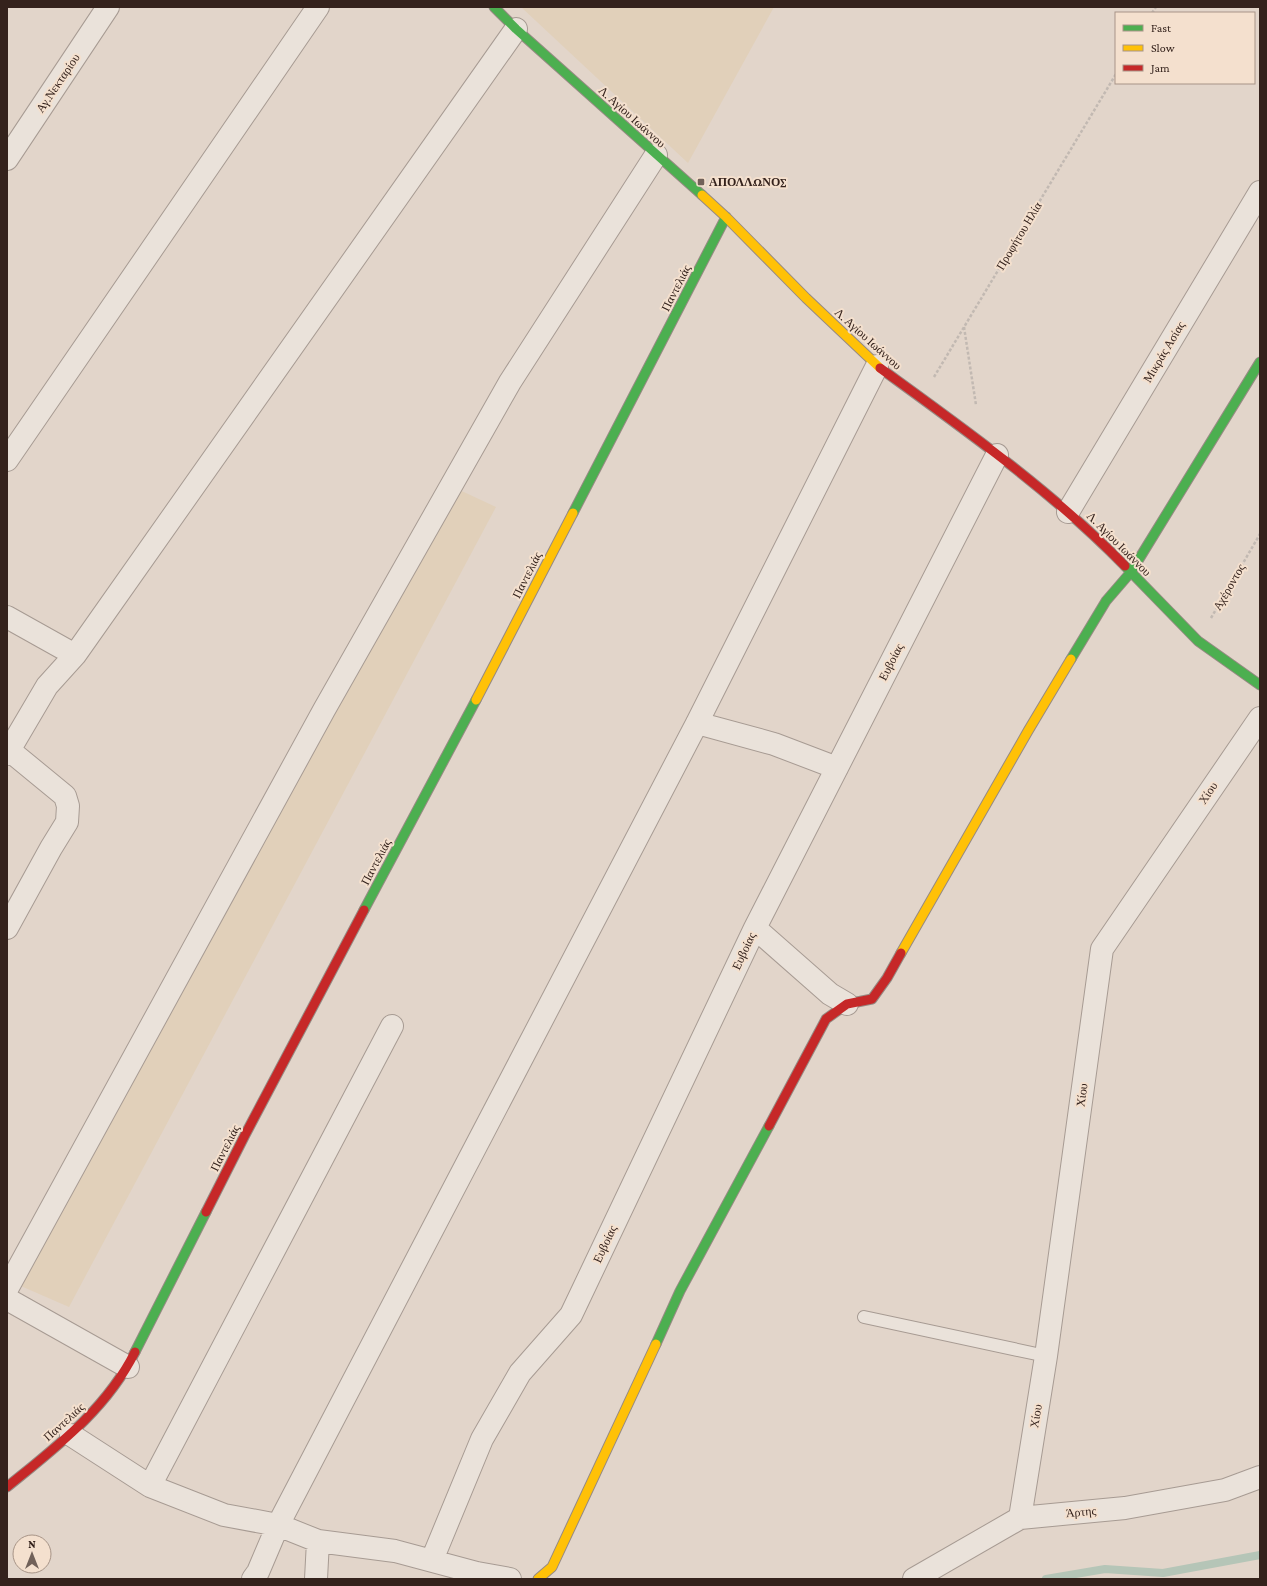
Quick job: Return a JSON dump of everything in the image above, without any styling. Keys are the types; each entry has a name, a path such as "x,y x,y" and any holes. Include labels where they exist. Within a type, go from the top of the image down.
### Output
{"street":[{"name":"Αγ.Νεκταρίου","path":"7,159 108,7"},
{"path":"7,460 318,7"},
{"name":"Λ. Αγίου Ιωάννου","path":"494,7 516,29 726,217 806,298 877,366 990,449 1068,512 1100,540 1198,641 1260,685"},
{"path":"7,928 67,822 68,806 66,796 8,752 47,686 75,656 516,29"},
{"path":"7,1290 324,710 503,395 656,155"},
{"name":"Μικράς Ασίας","path":"1068,512 1260,192"},
{"name":"Παντελιάς","path":"7,1487 71,1435 98,1408 128,1367 245,1135 468,715 726,217"},
{"path":"538,1579 552,1567 619,1426 680,1291 826,1019 847,1004 872,999 887,978 1028,731 1106,601 1131,572 1260,362"},
{"path":"260,1577 278,1525 697,723 877,366"},
{"name":"Ευβοίας","path":"432,1560 482,1439 520,1373 571,1315 755,928 837,768 990,449"},
{"path":"7,617 75,656"},
{"name":"Χίου","path":"1020,1518 1046,1356 1102,949 1260,718"},
{"path":"697,723 774,744 837,768"},
{"path":"755,928 830,994 847,1004"},
{"path":"150,1486 392,1026"},
{"path":"7,1299 128,1367"},
{"path":"71,1435 150,1486 224,1515 278,1525 318,1541 395,1551 432,1560 476,1574 510,1579"},
{"name":"Άρτης","path":"914,1579 1020,1518 1125,1508 1225,1490 1260,1477"},
{"path":"316,1579 318,1541"}],"lane":[{"path":"864,1316 1046,1356"}],"path":[{"name":"Προφήτου Ηλία","path":"922,398 1115,76"},
{"path":"964,327 990,449"},
{"name":"Αχέροντος","path":"1198,641 1260,534"}],"shaded area":[{"path":"521,7 774,7 688,163"},
{"path":"451,486 496,507 69,1307 7,1280"}],"waterway":[{"path":"1046,1579 1105,1569 1163,1573 1260,1555"}],"traffic: fast":[{"path":"494,7 516,29 702,195"},
{"path":"573,513 726,217"},
{"path":"1071,659 1106,601 1131,572 1260,362"},
{"path":"1125,566 1198,641 1260,685"},
{"path":"364,910 476,700"},
{"path":"656,1344 680,1291 769,1126"},
{"path":"135,1352 206,1212"}],"traffic: slow":[{"path":"702,195 726,217 806,298 880,368"},
{"path":"476,700 573,513"},
{"path":"901,953 1071,659"},
{"path":"538,1579 552,1567 656,1344"}],"traffic: jam":[{"path":"880,368 1007,462 1038,487 1068,512 1125,566"},
{"path":"206,1212 364,910"},
{"path":"769,1126 826,1019 847,1004 872,999 887,978 901,953"},
{"path":"7,1487 44,1457 95,1410 110,1392 135,1352"}],"place":[{"name":"ΑΠΟΛΛΩΝΟΣ","path":"701,182"}]}
